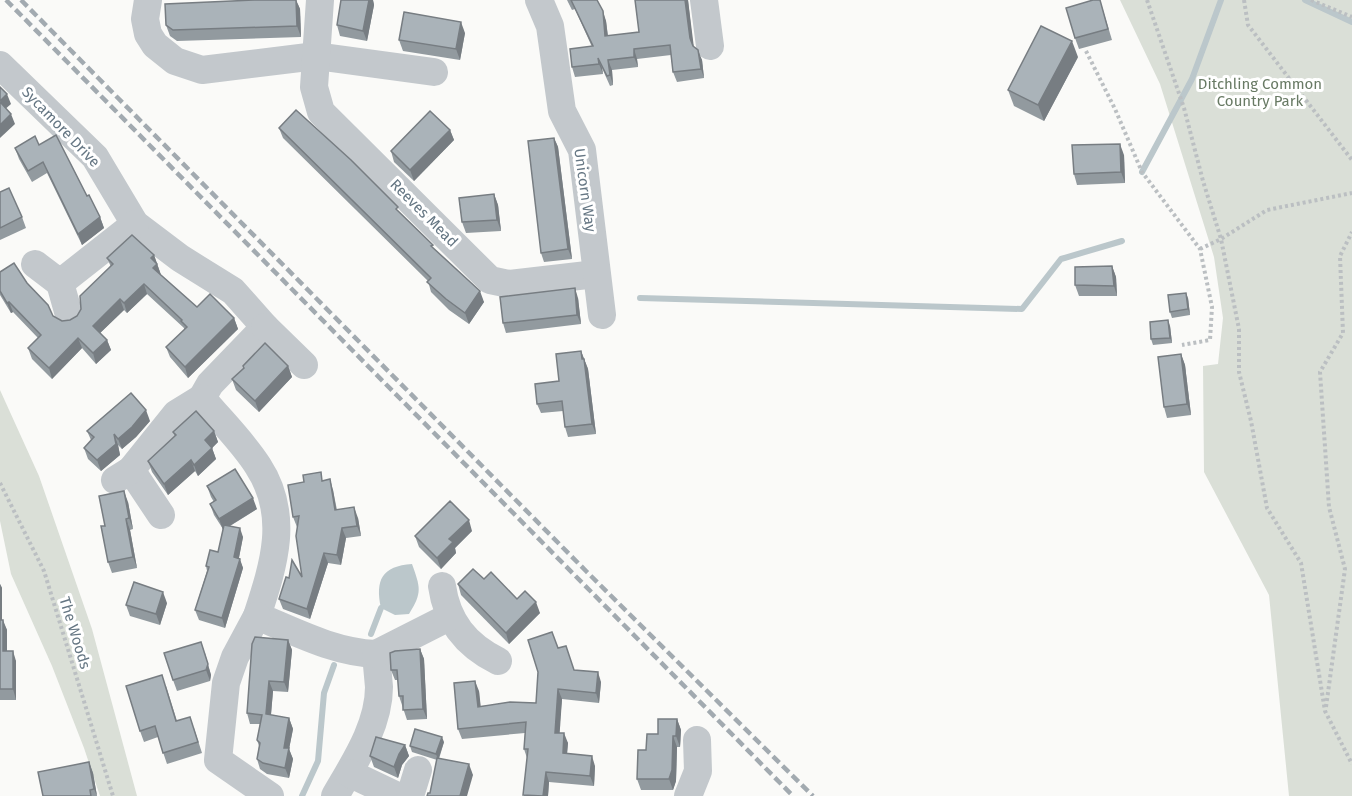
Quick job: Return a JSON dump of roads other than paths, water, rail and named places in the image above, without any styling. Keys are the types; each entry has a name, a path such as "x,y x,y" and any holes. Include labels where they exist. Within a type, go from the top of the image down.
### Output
{"street":[{"path":"148,0 145,20 148,34 155,45 175,61 202,70 316,56 434,72"},
{"name":"Reeves Mead","path":"320,0 315,87 321,112 490,280 509,284 596,274"},
{"name":"Unicorn Way","path":"538,0 550,26 562,111 582,150 602,315"},
{"path":"704,0 710,46"},
{"name":"Sycamore Drive","path":"0,65 96,158 135,224 180,258 233,291 265,327 304,365"},
{"path":"60,283 135,224"},
{"path":"35,264 60,283 69,315"},
{"path":"161,515 123,475 176,414 202,398 210,384 265,327"},
{"path":"202,398 257,464 269,485 276,505 278,534 267,586 257,616 235,657 226,683 218,760 270,796"},
{"path":"442,586 449,617 460,633 476,649 498,661"},
{"path":"257,616 333,648 376,654 449,617"},
{"path":"376,654 379,689 374,716 362,751 342,785 397,796"},
{"path":"688,796 698,771 697,740"}],"waterway":[{"path":"1142,172 1192,79 1221,0"},
{"path":"1305,0 1352,22"},
{"path":"640,298 1022,309 1061,259 1122,241"},
{"path":"371,634 381,608"},
{"path":"302,796 318,761 324,693 334,665"}],"railway":[{"path":"6,0 793,796"},
{"path":"21,0 586,571 813,796"}],"park label":[{"name":"Ditchling Common Country Park","path":"1260,92"}]}
